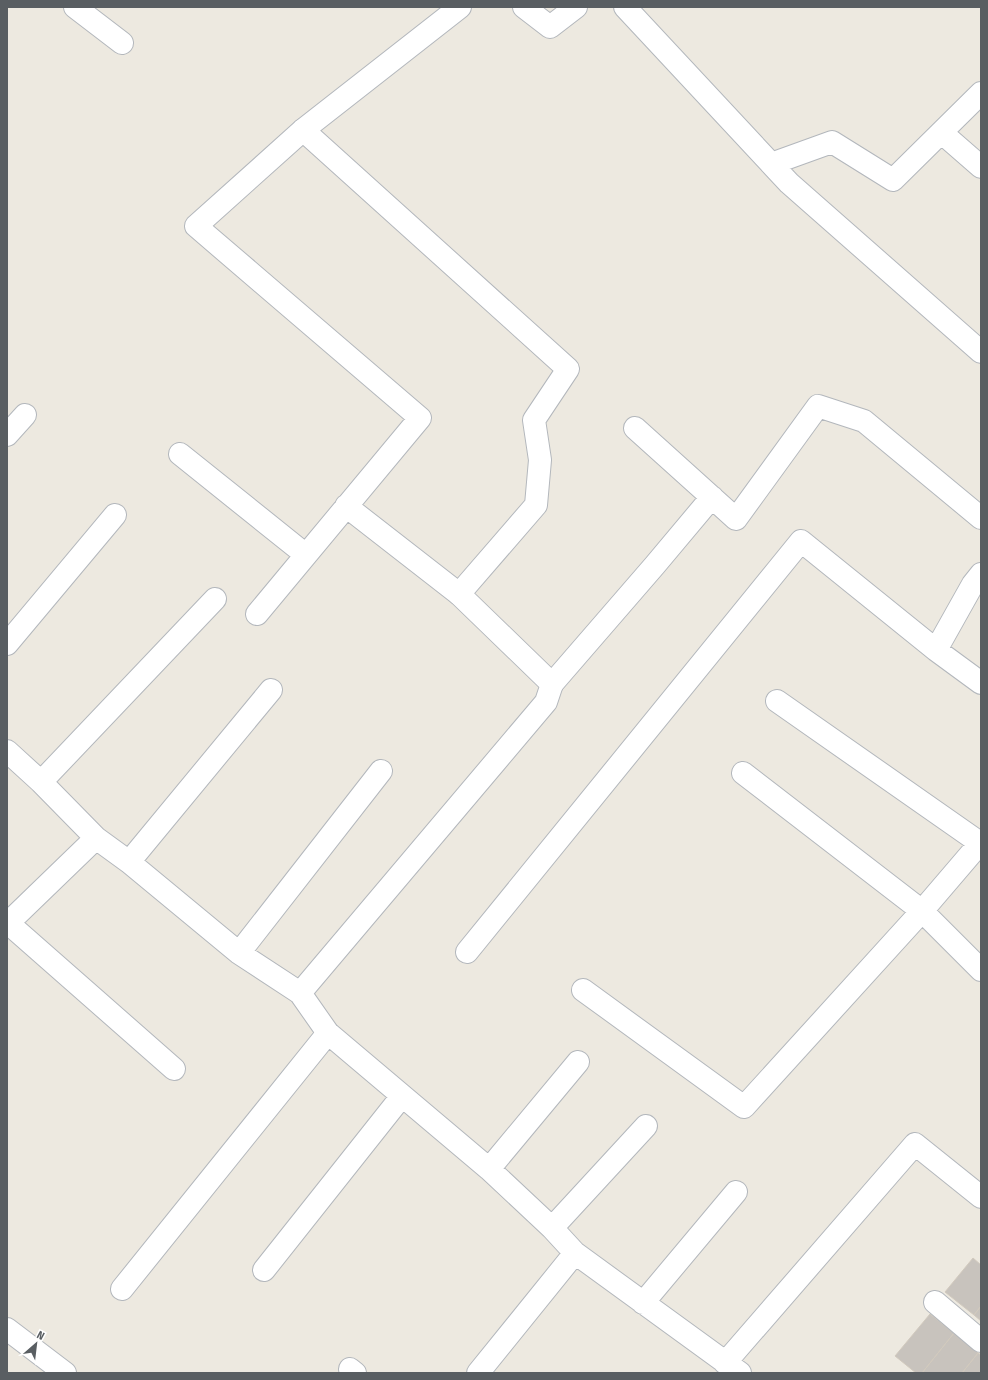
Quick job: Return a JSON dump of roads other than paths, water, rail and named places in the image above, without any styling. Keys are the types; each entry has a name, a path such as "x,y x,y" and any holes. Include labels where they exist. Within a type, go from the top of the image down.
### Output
{"street":[{"path":"75,7 122,43"},
{"path":"257,614 420,418 196,226 303,130 460,7"},
{"path":"524,7 550,27 576,7"},
{"path":"625,7 789,183 981,352"},
{"path":"772,164 832,142 893,180 981,93"},
{"path":"303,130 568,369 534,420 540,460 536,505 459,594"},
{"path":"942,132 981,167"},
{"path":"635,428 736,519 818,406 864,421 981,518"},
{"path":"7,435 24,415"},
{"path":"180,454 306,555"},
{"path":"300,993 546,702 552,684 712,497"},
{"path":"346,506 459,594 552,684"},
{"path":"7,644 116,515"},
{"path":"467,952 801,541 936,650 981,683"},
{"path":"936,650 973,584 981,574"},
{"path":"40,782 215,599"},
{"path":"129,862 271,690"},
{"path":"583,990 744,1107 922,911 981,843 777,701"},
{"path":"7,752 40,782 96,838 129,862 238,953 300,993 328,1033 488,1169 552,1228 575,1253 733,1368 915,1144 981,1197"},
{"path":"238,953 381,771"},
{"path":"743,773 922,911 981,970"},
{"path":"96,838 7,923 174,1069"},
{"path":"122,1290 328,1033"},
{"path":"488,1169 578,1062"},
{"path":"264,1270 402,1096"},
{"path":"552,1228 646,1126"},
{"path":"643,1303 736,1192"},
{"path":"478,1373 575,1253"},
{"path":"935,1302 981,1341"},
{"path":"7,1329 65,1373"}]}
